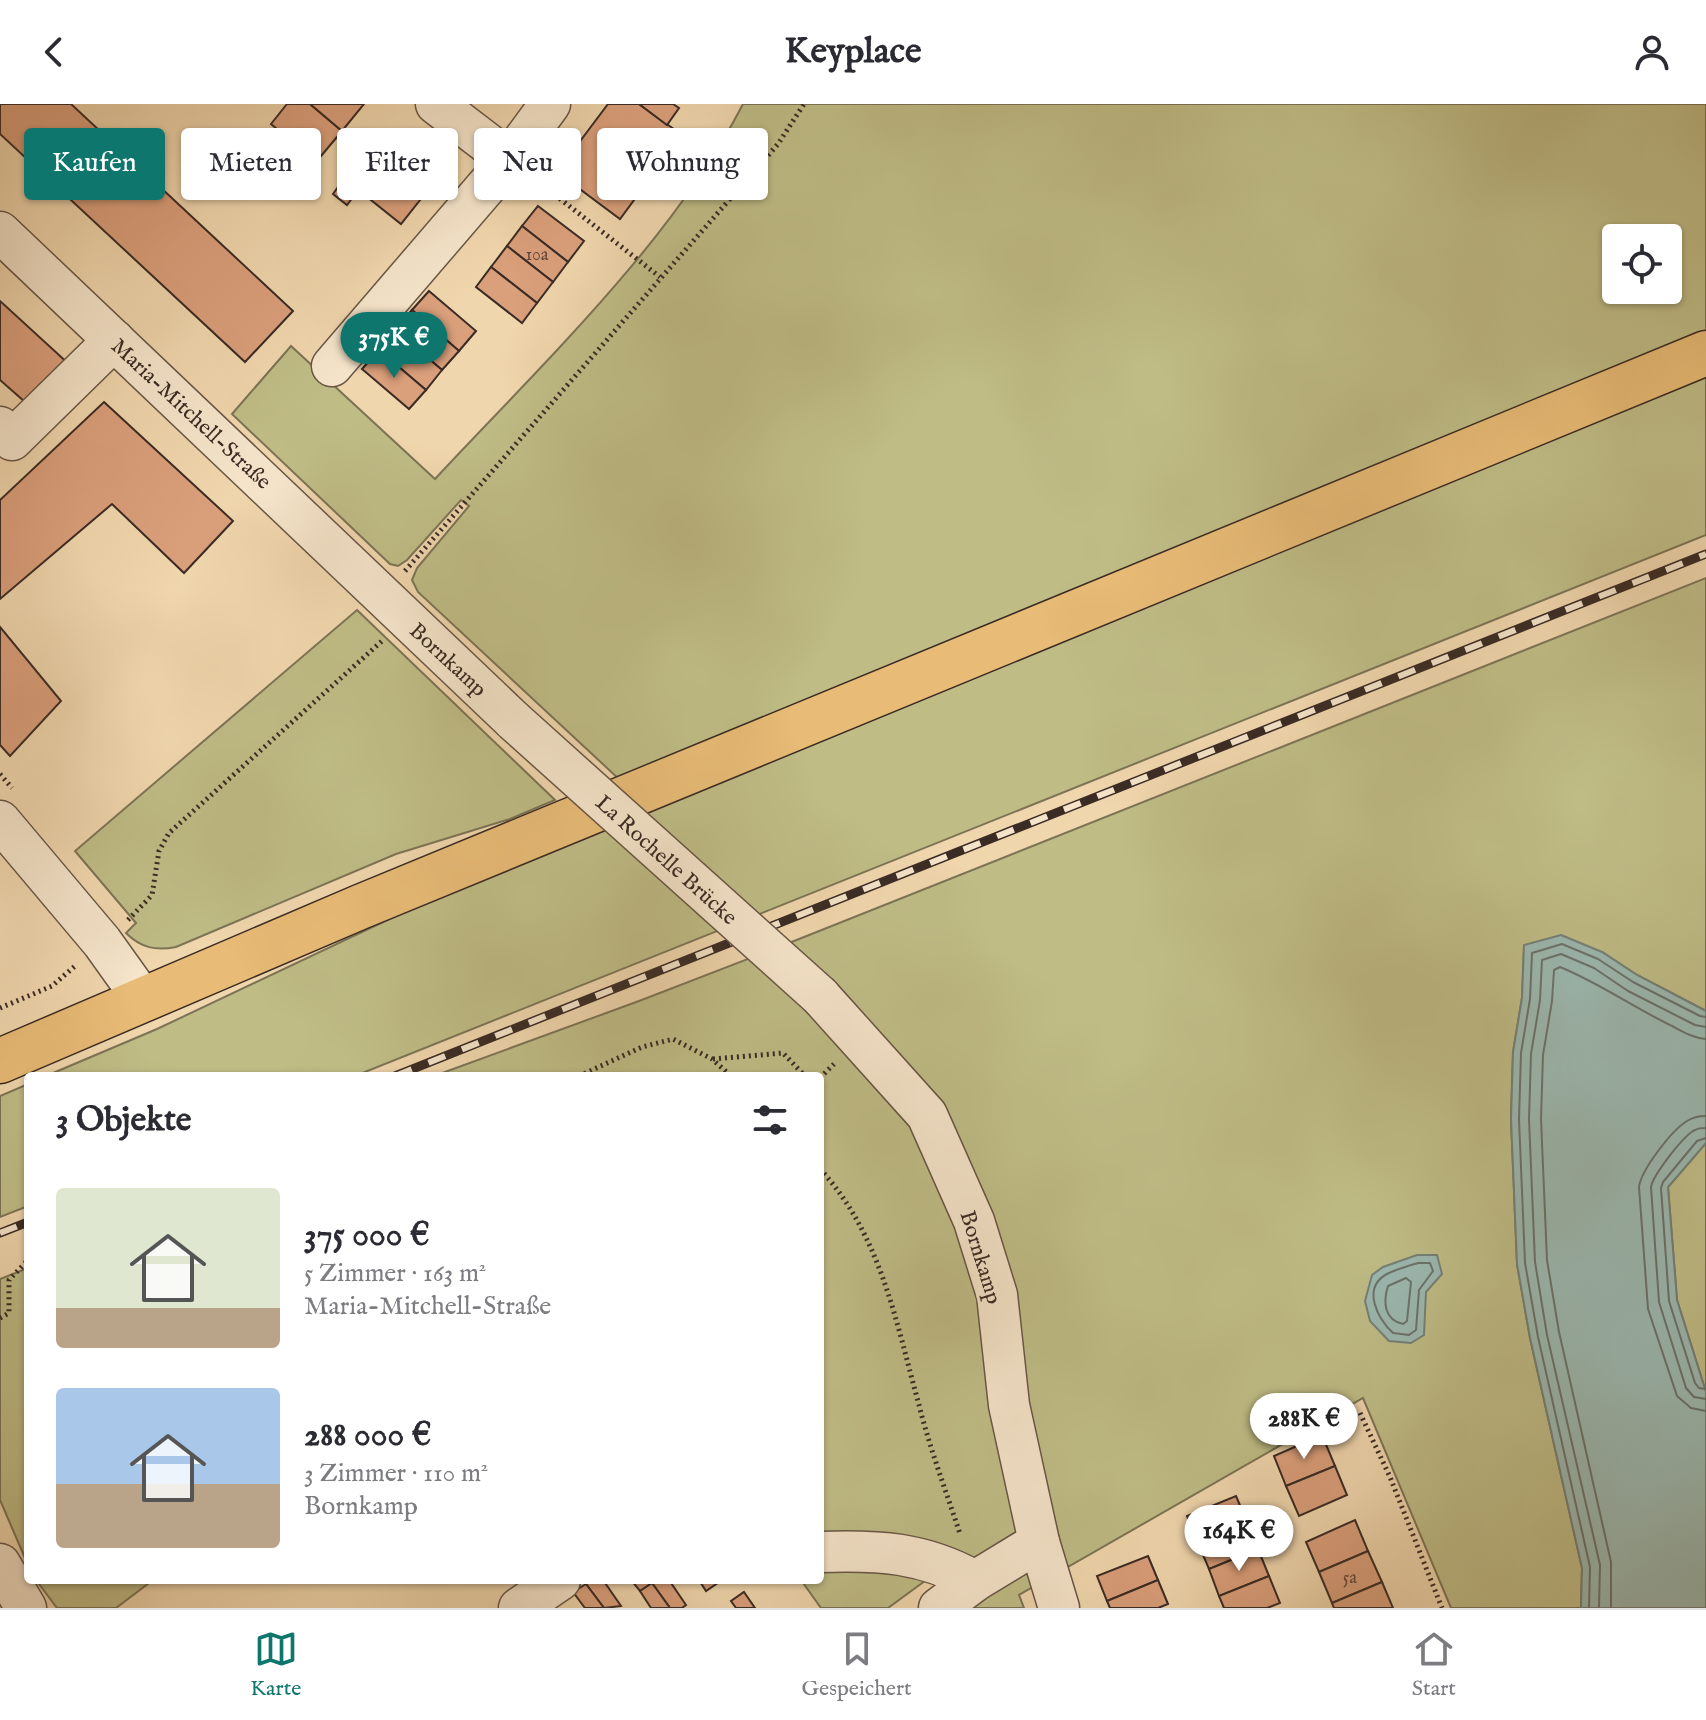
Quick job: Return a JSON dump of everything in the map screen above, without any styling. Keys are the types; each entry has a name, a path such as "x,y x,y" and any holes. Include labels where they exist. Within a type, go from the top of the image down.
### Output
{"main road":[{"path":"0,1061 142,998 1706,353"}],"street":[{"path":"436,104 474,133"},
{"path":"532,128 550,104"},
{"path":"332,366 475,200"},
{"name":"Maria-Mitchell-Straße","path":"0,232 395,607"},
{"path":"0,427 12,440 114,340"},
{"name":"Bornkamp","path":"395,607 514,721"},
{"name":"La Rochelle Brücke","path":"514,721 820,996"},
{"path":"0,821 102,942 142,998"},
{"name":"Bornkamp","path":"820,996 927,1115 974,1221 997,1295 1009,1405 1039,1542 1059,1608"},
{"path":"939,1608 975,1581 1039,1542"},
{"path":"824,1552 859,1551 920,1557 955,1569 975,1581"},
{"path":"0,1564 26,1608"},
{"path":"519,1608 554,1584"}],"path":[{"path":"0,1008 52,986 126,923 152,895 159,851 169,833 395,607 661,277 778,144 804,104"},
{"path":"561,200 661,277"},
{"path":"588,1072 642,1047 673,1039 712,1059 727,1072"},
{"path":"712,1059 783,1053 801,1072"},
{"path":"824,1174 849,1206 872,1248 893,1302 926,1430 975,1581"},
{"path":"0,1318 9,1313 9,1280 24,1264"},
{"path":"1360,1413 1390,1477 1442,1608"}],"shaded area":[{"path":"743,104 1706,104 1706,535 365,1072 55,1072 157,1029 417,906 650,808 418,592 412,580 417,568 469,506 461,500 407,560 398,566 390,564 232,414 291,346 435,479 560,347 683,200 768,200 768,128 729,128"},
{"path":"1706,578 1706,1011 1637,975 1602,952 1524,946 1522,998 1513,1052 1511,1119 1517,1264 1530,1338 1582,1568 1581,1608 1451,1608 1363,1398 1019,1595 1024,1608 966,1608 959,1556 888,1608 821,1608 804,1584 824,1584 824,1072 445,1072 784,945"},
{"path":"357,610 555,800 510,819 396,854 176,947 162,949 137,942 126,933 136,923 75,851"},
{"path":"24,1086 24,1208 0,1217 0,1096"},
{"path":"1706,1143 1706,1392 1677,1300 1668,1187"},
{"path":"24,1270 24,1556 0,1500 0,1279"},
{"path":"39,1584 148,1584 116,1608 57,1608"}],"water":[{"path":"1561,935 1602,952 1637,975 1706,1011 1706,1143 1668,1187 1677,1300 1706,1392 1706,1608 1581,1608 1582,1568 1530,1338 1517,1264 1511,1119 1513,1052 1522,998 1524,945"},
{"path":"1417,1255 1437,1255 1442,1274 1426,1292 1424,1335 1411,1343 1389,1341 1370,1321 1365,1301 1372,1275 1383,1267"}],"building":[{"path":"0,104 71,104 97,128 24,128 24,156 0,134"},
{"path":"287,104 310,104 338,128 337,137 321,156 321,128 276,128 271,124"},
{"path":"310,104 364,104 344,128 338,128"},
{"path":"608,104 639,104 672,128 597,128 597,200 634,200 620,219 581,190 581,140"},
{"path":"639,104 673,104 679,108 667,125"},
{"path":"165,192 293,311 245,362 71,200 165,200"},
{"path":"371,200 420,200 401,224"},
{"path":"538,206 584,241 568,262 522,226"},
{"path":"522,226 568,262 553,282 507,246"},
{"path":"507,246 553,282 537,303 491,267"},
{"path":"491,267 537,303 522,323 476,287"},
{"path":"429,291 476,331 459,351 412,310"},
{"path":"0,301 71,366 33,409 0,380"},
{"path":"412,310 459,351 442,370 395,330"},
{"path":"395,330 442,370 426,390 379,350"},
{"path":"379,350 426,390 409,409 362,369"},
{"path":"104,402 233,521 184,573 112,504 0,599 0,500"},
{"path":"0,627 61,701 10,756 0,745"},
{"path":"1322,1435 1335,1466 1286,1486 1274,1456"},
{"path":"1335,1466 1347,1495 1299,1516 1286,1486"},
{"path":"1236,1496 1247,1522 1198,1543 1187,1516"},
{"path":"1355,1520 1368,1551 1319,1572 1306,1542"},
{"path":"1247,1522 1258,1549 1209,1569 1198,1543"},
{"path":"1258,1549 1269,1576 1219,1596 1209,1569"},
{"path":"1368,1551 1382,1582 1332,1603 1319,1572"},
{"path":"1148,1556 1158,1580 1107,1601 1097,1576"},
{"path":"1269,1576 1280,1603 1267,1608 1224,1608 1219,1596"},
{"path":"1158,1580 1168,1604 1158,1608 1110,1608 1107,1601"},
{"path":"1382,1582 1393,1608 1334,1608 1332,1603"},
{"path":"586,1584 606,1584 621,1606 604,1608"},
{"path":"586,1584 604,1608 585,1608 573,1592"},
{"path":"634,1584 650,1584 640,1591"},
{"path":"653,1584 672,1584 686,1605 670,1608"},
{"path":"653,1584 670,1608 651,1608 640,1591"},
{"path":"702,1584 716,1584 706,1591"},
{"path":"744,1592 755,1608 736,1608 731,1601"}],"railway":[{"path":"405,1072 1706,554"},
{"path":"0,1233 24,1224"}]}
